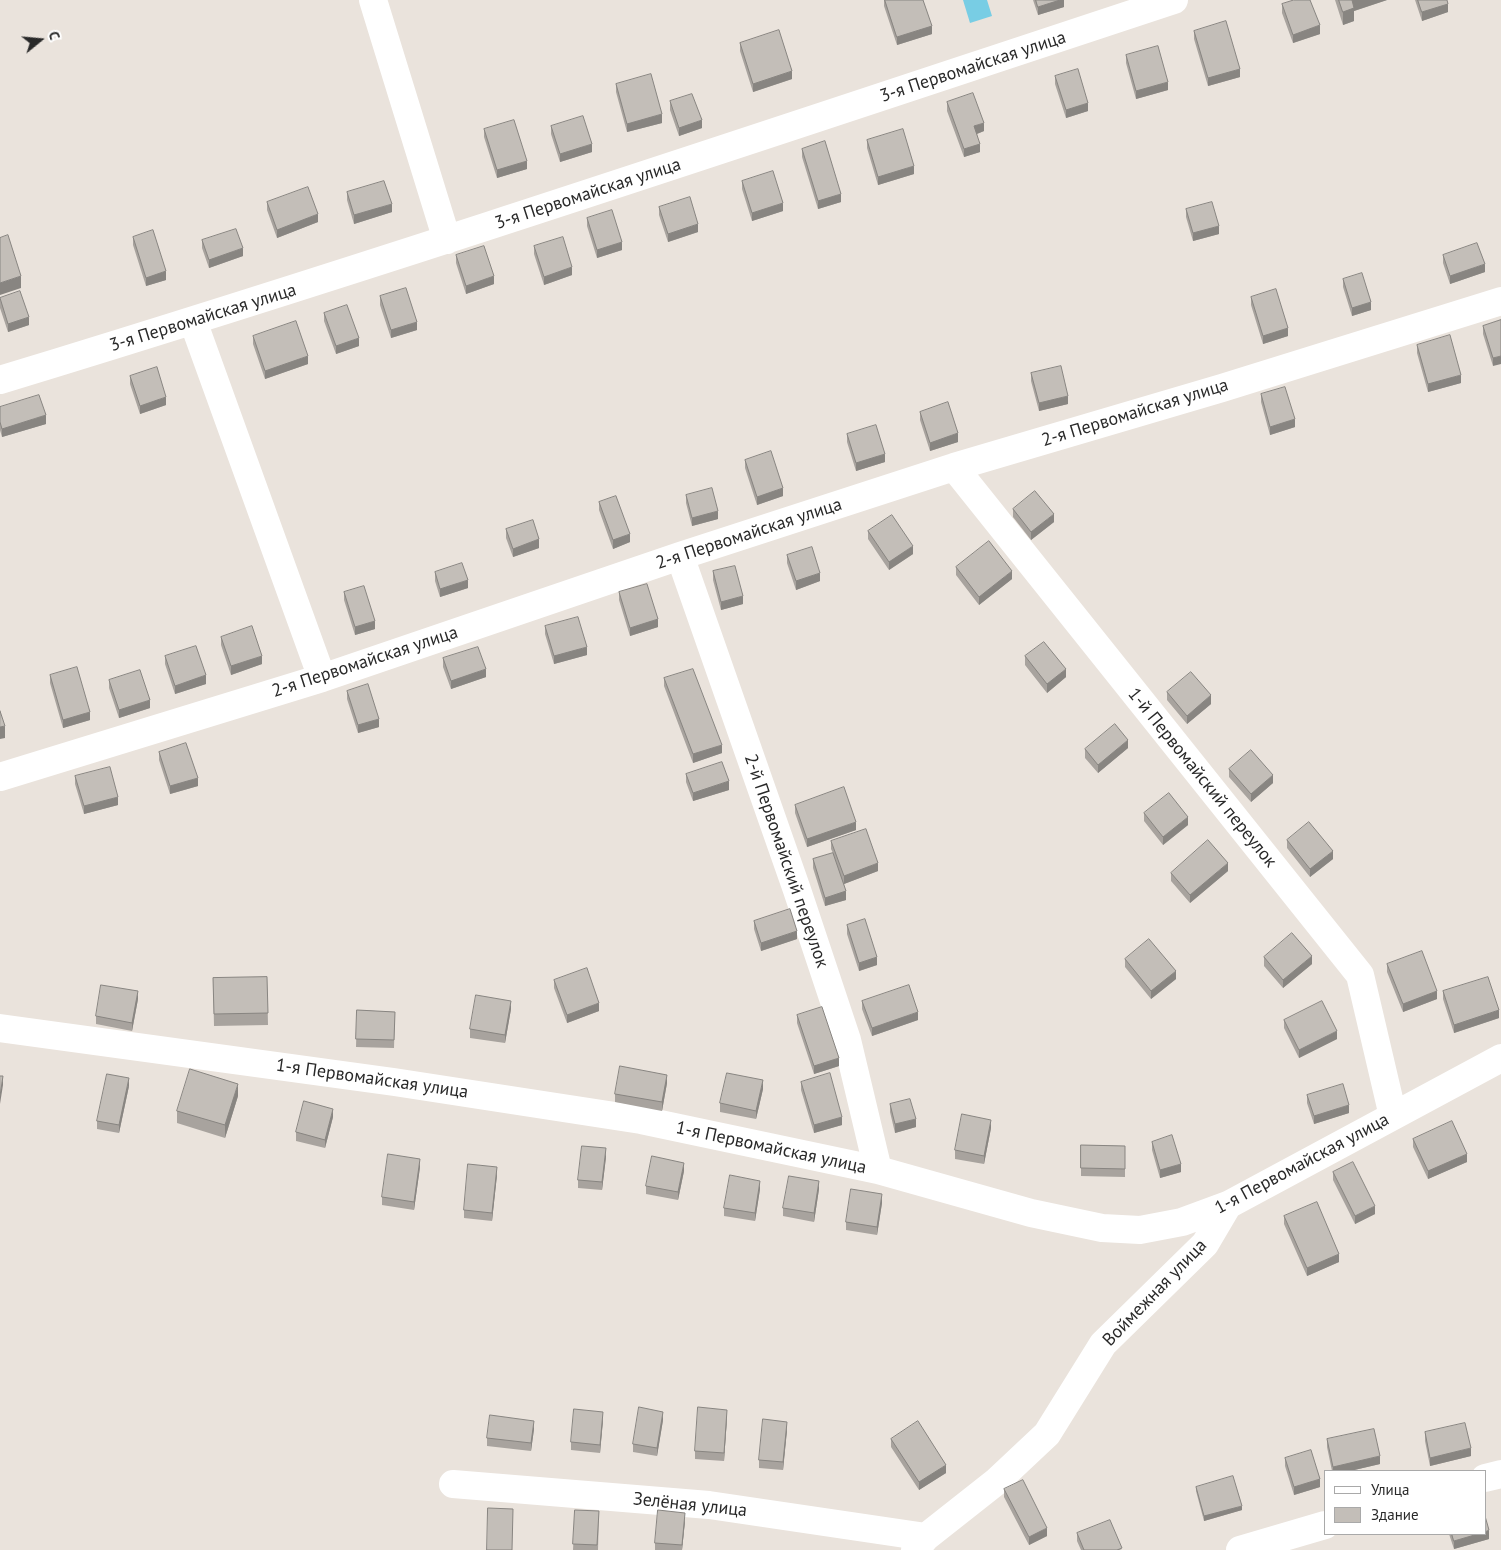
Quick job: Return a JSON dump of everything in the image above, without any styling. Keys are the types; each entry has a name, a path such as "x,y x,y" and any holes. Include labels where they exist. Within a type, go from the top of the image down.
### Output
{"street":[{"path":"373,0 447,240"},
{"name":"3-я Первомайская улица","path":"0,380 447,240 1174,0"},
{"name":"2-я Первомайская улица","path":"0,777 322,678 680,556 954,467 1222,388 1501,301"},
{"path":"193,321 322,678"},
{"name":"1-й Первомайский переулок","path":"954,467 1360,975 1393,1116"},
{"name":"2-й Первомайский переулок","path":"680,556 794,881 847,1040 878,1170"},
{"name":"1-я Первомайская улица","path":"0,1028 394,1082 641,1120 878,1170 1031,1214 1102,1228 1140,1230 1182,1222 1228,1205 1501,1058"},
{"name":"Воймежная улица","path":"920,1543 997,1481 1047,1434 1104,1344 1205,1244 1228,1205"},
{"path":"1486,1478 1501,1474"},
{"name":"Зелёная улица","path":"453,1484 709,1506 920,1543"},
{"path":"1240,1550 1324,1525"}],"water":[{"path":"963,0 987,0 992,16 970,23"}],"building":[{"path":"885,0 923,0 932,26 897,37"},
{"path":"1036,0 1060,0 1038,7"},
{"path":"1294,0 1310,0 1320,25 1293,35 1282,4"},
{"path":"1339,0 1352,0 1354,8 1343,12"},
{"path":"1418,0 1447,0 1448,4 1422,12"},
{"path":"1226,21 1240,69 1208,78 1194,31"},
{"path":"779,30 792,71 753,84 740,43"},
{"path":"1158,46 1168,82 1136,91 1126,55"},
{"path":"1078,69 1088,103 1066,110 1055,76"},
{"path":"651,74 662,114 627,124 616,84"},
{"path":"973,93 984,123 974,126 980,144 964,149 947,102"},
{"path":"692,94 702,120 679,128 670,101"},
{"path":"583,116 592,144 560,154 551,126"},
{"path":"514,120 527,161 497,170 484,129"},
{"path":"903,129 914,166 878,177 867,140"},
{"path":"825,141 841,194 818,201 802,149"},
{"path":"773,171 783,203 752,213 742,181"},
{"path":"384,181 392,204 354,215 347,192"},
{"path":"308,187 318,214 277,230 267,202"},
{"path":"690,197 698,224 668,234 659,207"},
{"path":"1212,202 1219,226 1193,233 1186,209"},
{"path":"612,210 622,242 597,250 587,218"},
{"path":"236,229 243,248 209,260 202,240"},
{"path":"153,230 166,271 146,278 133,237"},
{"path":"8,235 21,276 0,283 0,238"},
{"path":"563,237 572,267 544,277 534,246"},
{"path":"1477,243 1485,264 1450,276 1443,255"},
{"path":"484,246 494,276 466,286 456,255"},
{"path":"1362,273 1371,302 1352,308 1343,279"},
{"path":"406,288 417,322 391,330 380,296"},
{"path":"1276,289 1288,328 1263,336 1251,297"},
{"path":"20,291 29,317 8,324 0,298"},
{"path":"347,305 359,338 336,346 324,313"},
{"path":"1501,320 1501,356 1493,358 1483,326"},
{"path":"296,321 308,356 265,371 253,336"},
{"path":"1450,335 1461,375 1428,384 1417,345"},
{"path":"1061,366 1068,396 1039,403 1031,373"},
{"path":"157,367 166,397 140,406 130,376"},
{"path":"1285,387 1295,419 1270,427 1261,394"},
{"path":"39,395 46,415 2,429 0,407"},
{"path":"948,402 958,433 930,443 920,412"},
{"path":"876,425 885,454 856,463 847,434"},
{"path":"771,451 783,488 757,497 745,460"},
{"path":"712,488 718,511 692,518 686,495"},
{"path":"1035,491 1054,514 1031,532 1013,509"},
{"path":"616,496 630,534 613,540 599,502"},
{"path":"892,515 913,546 889,562 868,531"},
{"path":"533,520 539,539 513,549 506,529"},
{"path":"989,541 1012,571 979,597 956,567"},
{"path":"812,547 820,573 796,581 787,555"},
{"path":"462,563 468,580 440,589 435,572"},
{"path":"735,566 743,596 721,602 713,571"},
{"path":"647,584 658,619 630,628 619,592"},
{"path":"364,586 375,621 355,627 344,592"},
{"path":"578,617 587,647 554,656 545,626"},
{"path":"252,626 262,656 231,666 221,637"},
{"path":"1044,642 1066,669 1047,684 1025,656"},
{"path":"196,646 206,675 175,686 165,656"},
{"path":"478,647 486,669 451,681 443,658"},
{"path":"77,667 90,712 63,720 50,675"},
{"path":"693,669 722,745 693,754 664,678"},
{"path":"140,670 150,700 119,710 109,680"},
{"path":"1191,672 1211,695 1187,716 1167,692"},
{"path":"368,684 379,719 358,725 347,691"},
{"path":"0,711 5,726 0,727"},
{"path":"1115,724 1128,740 1098,765 1085,749"},
{"path":"186,743 198,778 170,786 159,752"},
{"path":"1251,750 1273,775 1251,794 1229,769"},
{"path":"722,762 729,781 693,793 686,774"},
{"path":"110,767 118,797 84,806 75,776"},
{"path":"844,787 856,822 807,839 795,805"},
{"path":"1169,793 1188,817 1163,837 1144,813"},
{"path":"1309,822 1333,851 1310,869 1287,840"},
{"path":"866,829 878,863 844,876 831,841"},
{"path":"1208,840 1228,863 1190,895 1171,873"},
{"path":"833,853 846,891 825,898 813,859"},
{"path":"790,909 797,931 761,943 754,921"},
{"path":"865,919 877,957 859,963 847,925"},
{"path":"1292,933 1312,956 1283,980 1264,957"},
{"path":"1149,939 1176,971 1151,991 1125,959"},
{"path":"1422,951 1437,991 1403,1004 1387,964"},
{"path":"587,968 599,1003 567,1015 554,980"},
{"path":"267,977 268,1013 214,1014 213,978"},
{"path":"1488,977 1499,1010 1454,1025 1443,991"},
{"path":"101,985 138,991 132,1023 96,1016"},
{"path":"909,985 918,1012 872,1028 862,1001"},
{"path":"476,995 511,1001 505,1035 470,1029"},
{"path":"1322,1001 1337,1031 1299,1050 1284,1020"},
{"path":"822,1007 839,1058 814,1066 797,1015"},
{"path":"357,1010 395,1012 394,1040 356,1039"},
{"path":"620,1066 667,1075 662,1102 615,1094"},
{"path":"190,1069 238,1084 225,1125 177,1111"},
{"path":"727,1073 763,1080 756,1111 720,1103"},
{"path":"830,1073 842,1117 814,1125 801,1082"},
{"path":"107,1074 129,1078 119,1125 97,1121"},
{"path":"0,1076 3,1076 0,1096"},
{"path":"1343,1084 1349,1105 1314,1116 1307,1095"},
{"path":"910,1099 916,1119 895,1124 890,1104"},
{"path":"304,1101 333,1109 325,1140 296,1132"},
{"path":"962,1114 991,1120 984,1156 955,1150"},
{"path":"1452,1121 1467,1154 1428,1171 1413,1139"},
{"path":"1172,1135 1181,1164 1160,1170 1152,1142"},
{"path":"1081,1145 1125,1146 1125,1169 1081,1168"},
{"path":"582,1146 606,1148 602,1182 578,1180"},
{"path":"388,1154 420,1159 414,1202 382,1197"},
{"path":"652,1156 684,1163 678,1192 646,1186"},
{"path":"1353,1162 1375,1206 1355,1216 1333,1172"},
{"path":"468,1164 497,1167 492,1213 464,1210"},
{"path":"730,1175 760,1181 755,1213 724,1208"},
{"path":"789,1176 819,1181 814,1213 783,1208"},
{"path":"851,1189 882,1194 877,1227 846,1222"},
{"path":"1317,1202 1339,1254 1307,1268 1284,1216"},
{"path":"639,1407 663,1412 657,1448 633,1444"},
{"path":"698,1407 727,1410 724,1453 695,1451"},
{"path":"574,1409 603,1412 600,1445 571,1442"},
{"path":"490,1415 534,1421 531,1443 487,1438"},
{"path":"763,1419 787,1422 783,1462 759,1460"},
{"path":"918,1421 946,1465 919,1482 891,1439"},
{"path":"1465,1423 1471,1448 1430,1458 1425,1432"},
{"path":"1374,1429 1380,1456 1333,1467 1327,1439"},
{"path":"1311,1450 1320,1479 1294,1487 1285,1458"},
{"path":"1233,1476 1242,1506 1204,1516 1196,1487"},
{"path":"1023,1480 1047,1528 1029,1537 1004,1489"},
{"path":"488,1508 513,1509 512,1550 487,1550"},
{"path":"575,1510 599,1511 597,1545 573,1544"},
{"path":"658,1510 685,1513 682,1545 655,1543"},
{"path":"1110,1520 1122,1548 1117,1550 1084,1550 1077,1533"},
{"path":"1486,1520 1489,1530 1486,1532"},
{"path":"1452,1535 1475,1535 1454,1541"}]}
